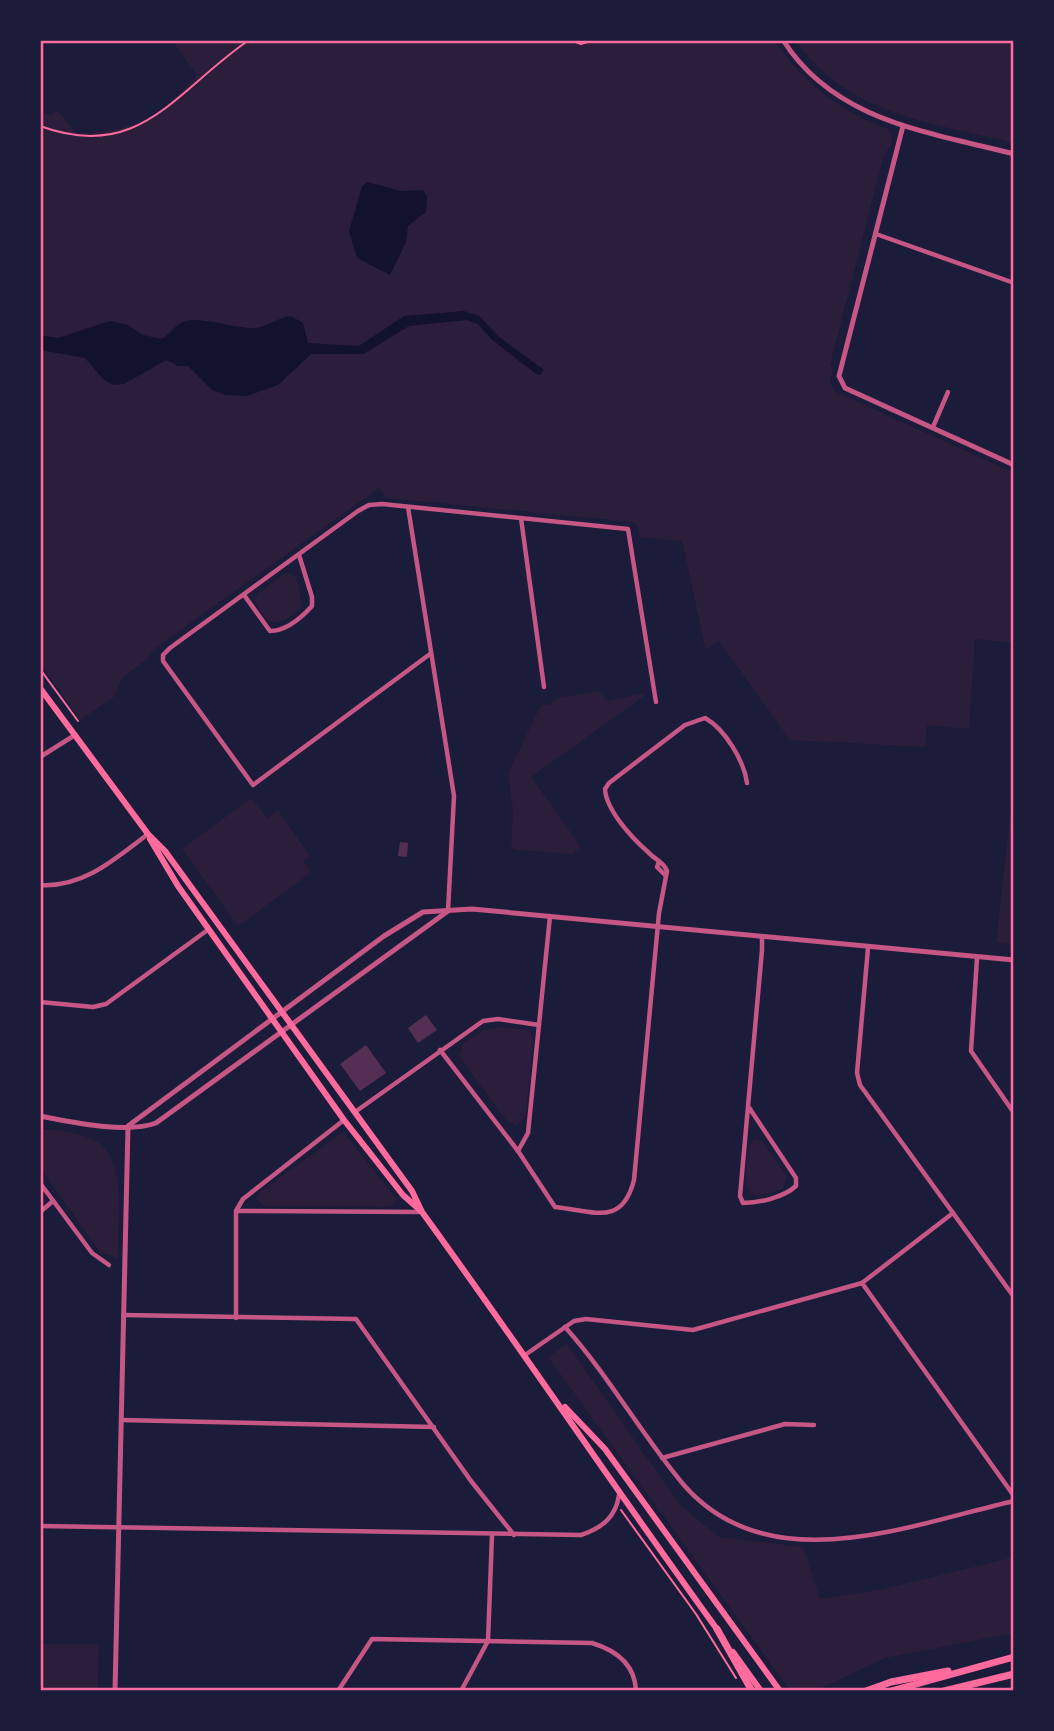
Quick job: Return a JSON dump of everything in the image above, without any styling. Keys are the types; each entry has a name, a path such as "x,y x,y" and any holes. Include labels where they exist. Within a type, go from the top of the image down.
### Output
{"main road":[{"path":"40,688 148,834 165,850 412,1191 422,1212 556,1398 619,1495 761,1691"},
{"path":"148,834 158,857 280,1032 403,1195 422,1212"},
{"path":"556,1398 605,1449 780,1691"},
{"path":"717,1629 752,1691"},
{"path":"891,1691 1014,1657"},
{"path":"866,1691 940,1670 956,1671"},
{"path":"944,1691 1014,1674"}],"street":[{"path":"783,40 811,76 836,97 874,116 902,126 1014,154"},
{"path":"902,126 839,376 845,388 1014,465"},
{"path":"876,234 1014,283"},
{"path":"933,427 948,392"},
{"path":"430,654 253,785 163,662 163,654 170,648 369,505 408,507 624,527 631,533 656,702"},
{"path":"408,507 454,796 449,911"},
{"path":"521,518 544,687"},
{"path":"244,595 270,631 277,631 298,619 312,606 313,597 299,555"},
{"path":"440,1050 518,1151 555,1207 609,1213 622,1209 630,1197 634,1180 664,864 659,862 610,807 606,796 609,783 685,725 705,718 714,723 745,768 747,783"},
{"path":"40,757 75,735"},
{"path":"40,885 68,883 91,875 148,834"},
{"path":"128,1126 280,1010 423,912 492,909 657,928 1014,960"},
{"path":"40,1116 89,1124 146,1127 156,1123 449,911"},
{"path":"518,1151 528,1133 550,916"},
{"path":"40,1002 93,1007 106,1004 209,929"},
{"path":"748,1106 796,1178 796,1186 789,1192 743,1203 740,1196 762,938"},
{"path":"868,948 857,1073 860,1085 1014,1297"},
{"path":"977,958 971,1051 1014,1113"},
{"path":"355,1112 483,1021 498,1019 539,1025"},
{"path":"236,1318 236,1211 250,1191 344,1120"},
{"path":"115,1691 128,1126"},
{"path":"40,1183 92,1253 109,1265"},
{"path":"40,1212 53,1201"},
{"path":"236,1211 422,1212"},
{"path":"525,1355 565,1327 586,1319 693,1330 862,1283 953,1213"},
{"path":"565,1327 686,1488 729,1521 788,1541 841,1541 1014,1498 862,1283"},
{"path":"123,1315 356,1319 514,1535"},
{"path":"121,1420 434,1427"},
{"path":"662,1458 785,1424 814,1425"},
{"path":"40,1526 581,1535 610,1518 618,1506 619,1495"},
{"path":"461,1691 488,1641 492,1535"},
{"path":"338,1691 372,1639 592,1643 607,1647 622,1658 633,1673 636,1691"}],"path":[{"path":"40,126 80,138 108,136 131,130 177,99 197,79 249,40"},
{"path":"570,40 582,44 594,40"},
{"path":"40,669 78,721"},
{"path":"620,1509 696,1614 737,1680"}],"shaded area":[{"path":"172,40 774,40 798,70 824,94 855,114 890,130 892,142 883,158 830,365 833,367 830,382 834,391 1014,473 1014,643 975,639 969,729 927,725 925,747 790,740 719,641 706,650 682,541 640,537 637,525 632,522 387,498 379,488 150,652 148,658 122,678 114,697 80,720 40,663 40,112 51,115 57,110 77,134 115,129 144,120 170,102 197,75"},
{"path":"795,40 1014,40 1014,143 922,121 866,101 817,66"},
{"path":"367,182 401,191 423,190 427,197 426,212 408,226 406,242 390,275 357,258 349,231 362,186"},
{"path":"464,311 479,316 498,336 544,370 540,375 536,374 491,339 478,324 467,320 409,326 364,354 311,354 278,385 247,396 225,395 212,390 188,366 178,366 166,360 124,384 113,385 103,379 85,358 40,350 40,335 58,338 110,321 128,325 143,335 162,339 180,323 189,320 254,328 291,316 303,323 308,343 359,346 404,316"},
{"path":"286,573 297,577 302,607 281,621 270,621 264,617 255,600 259,593"},
{"path":"598,691 608,701 644,693 644,696 531,777 581,847 572,854 516,850 511,847 513,810 508,773 541,705 548,705 557,698"},
{"path":"1014,780 1014,944 996,943"},
{"path":"251,798 267,818 278,810 310,856 303,861 310,870 308,875 238,926 182,849"},
{"path":"499,1027 528,1030 533,1038 526,1115 517,1125 506,1120 459,1056 463,1043 484,1030"},
{"path":"40,1128 81,1135 94,1140 105,1149 117,1176 118,1258 100,1252 40,1167"},
{"path":"343,1132 397,1200 390,1207 264,1206 257,1199 260,1192"},
{"path":"754,1139 761,1140 787,1176 783,1189 757,1196 750,1193 746,1166"},
{"path":"567,1344 680,1505 719,1537 803,1547 820,1599 884,1589 1014,1557 1014,1633 885,1658 815,1691 790,1690 548,1357"},
{"path":"40,1644 99,1644 98,1691 40,1691"}],"building":[{"path":"400,842 408,843 407,857 398,856"},
{"path":"426,1015 437,1030 418,1043 408,1028"},
{"path":"366,1045 386,1073 360,1091 340,1064"}]}
